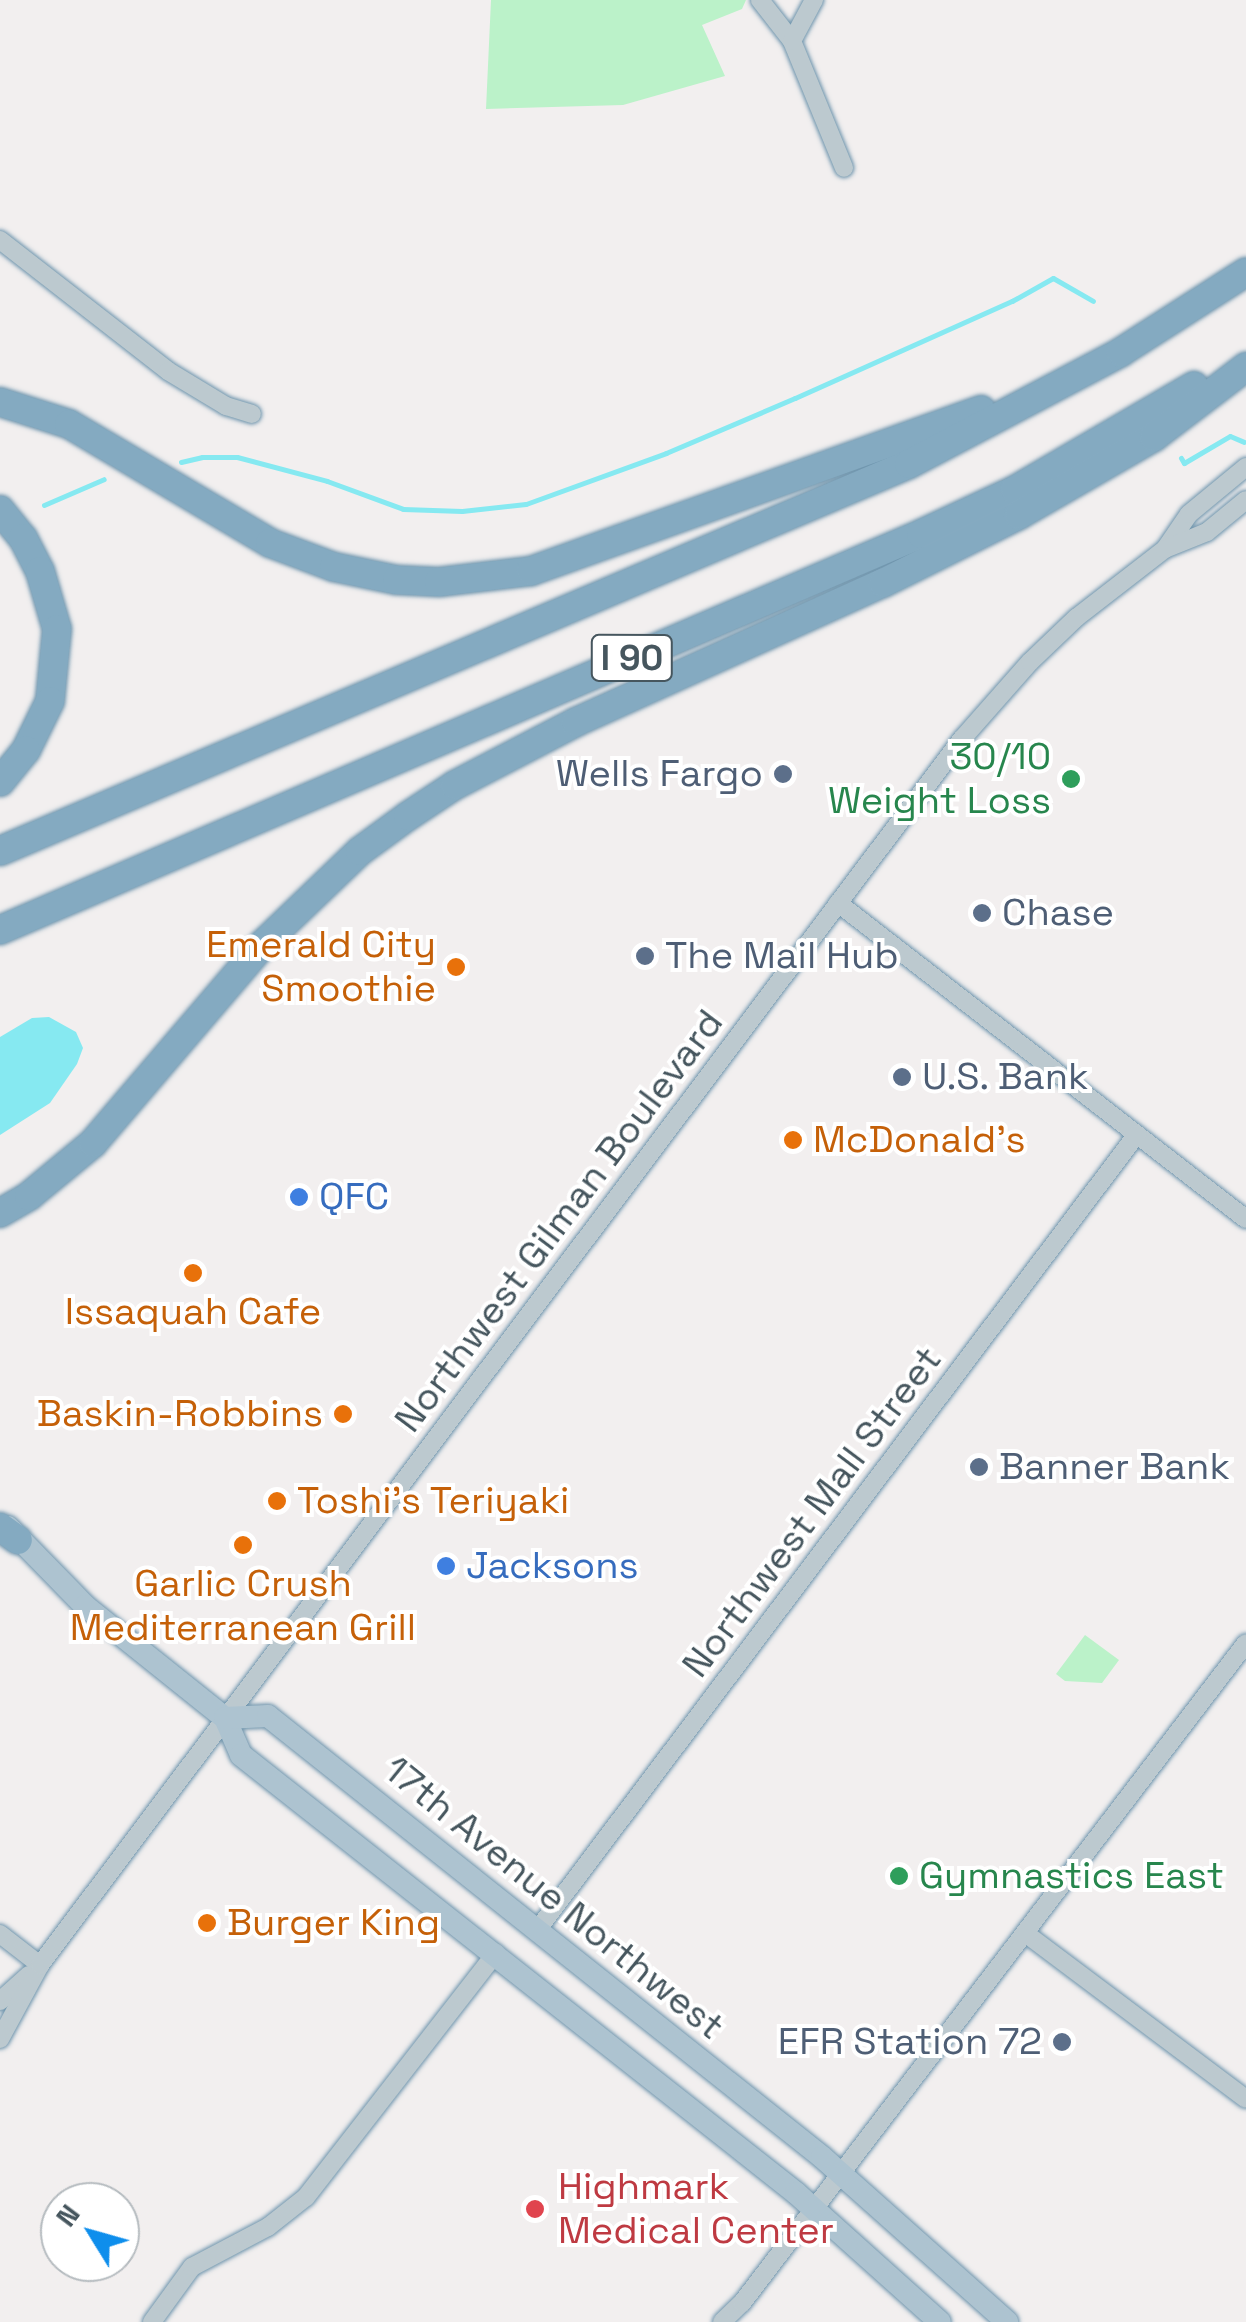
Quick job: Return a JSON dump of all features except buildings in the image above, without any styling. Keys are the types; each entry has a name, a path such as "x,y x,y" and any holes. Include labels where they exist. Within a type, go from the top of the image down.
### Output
{"highway":[{"name":"I 90","path":"0,851 910,464 1121,352 1246,272"},
{"name":"I 90","path":"0,930 936,527 1106,439 1246,351"},
{"path":"0,402 69,424 270,543 334,567 396,580 439,582 531,571 916,436 1121,352"},
{"path":"0,1213 29,1196 93,1143 263,944 360,851 408,816 576,722 883,583 1019,515 1154,438 1246,367"},
{"path":"0,510 23,538 40,571 57,629 50,701 26,750 0,782"}],"main road":[{"name":"17th Avenue Northwest","path":"0,1516 9,1534 85,1606 225,1718 241,1755 814,2208 940,2322"},
{"name":"17th Avenue Northwest","path":"225,1718 268,1716 842,2173 1007,2322"}],"street":[{"path":"760,0 792,41 844,168"},
{"path":"792,41 814,0"},
{"path":"0,240 197,391 252,414"},
{"name":"Northwest Gilman Boulevard","path":"1165,550 1189,514 1246,467"},
{"name":"Northwest Gilman Boulevard","path":"0,2039 40,1965 962,739 1020,672 1076,618 1165,550 1207,532 1246,500"},
{"path":"838,903 1246,1219"},
{"name":"Northwest Mall Street","path":"538,1929 1137,1134"},
{"path":"722,2322 842,2173 1246,1642"},
{"path":"1025,1933 1246,2099"},
{"path":"0,1934 40,1965"},
{"path":"152,2322 192,2267 268,2227 306,2196 496,1953"},
{"name":"Northwest Gilman Boulevard","path":"0,2001 40,1965"}],"green space":[{"path":"491,0 746,0 742,9 702,25 725,76 623,105 486,109"},
{"path":"1085,1635 1119,1660 1102,1683 1065,1681 1056,1674"}],"water":[{"path":"49,1017 76,1032 83,1048 77,1064 50,1103 0,1135 0,1037 32,1018"}],"waterway":[{"path":"181,462 202,457 237,457 327,481 403,509 462,511 526,504 666,453 795,398 1012,301 1053,278 1093,301"},
{"path":"1181,458 1184,463 1230,436 1244,442"},
{"path":"44,505 104,479"}],"place":[{"name":"Wells Fargo","path":"783,774"},
{"name":"30/10 Weight Loss","path":"1071,779"},
{"name":"Chase","path":"982,913"},
{"name":"The Mail Hub","path":"645,956"},
{"name":"Emerald City Smoothie","path":"456,967"},
{"name":"U.S. Bank","path":"902,1077"},
{"name":"McDonald's","path":"793,1140"},
{"name":"QFC","path":"299,1197"},
{"name":"Issaquah Cafe","path":"193,1273"},
{"name":"Baskin-Robbins","path":"343,1414"},
{"name":"Banner Bank","path":"979,1467"},
{"name":"Toshi’s Teriyaki","path":"277,1501"},
{"name":"Garlic Crush Mediterranean Grill","path":"243,1545"},
{"name":"Jacksons","path":"446,1566"},
{"name":"Gymnastics East","path":"899,1876"},
{"name":"Burger King","path":"207,1923"},
{"name":"EFR Station 72","path":"1062,2042"},
{"name":"Highmark Medical Center","path":"535,2209"}]}
